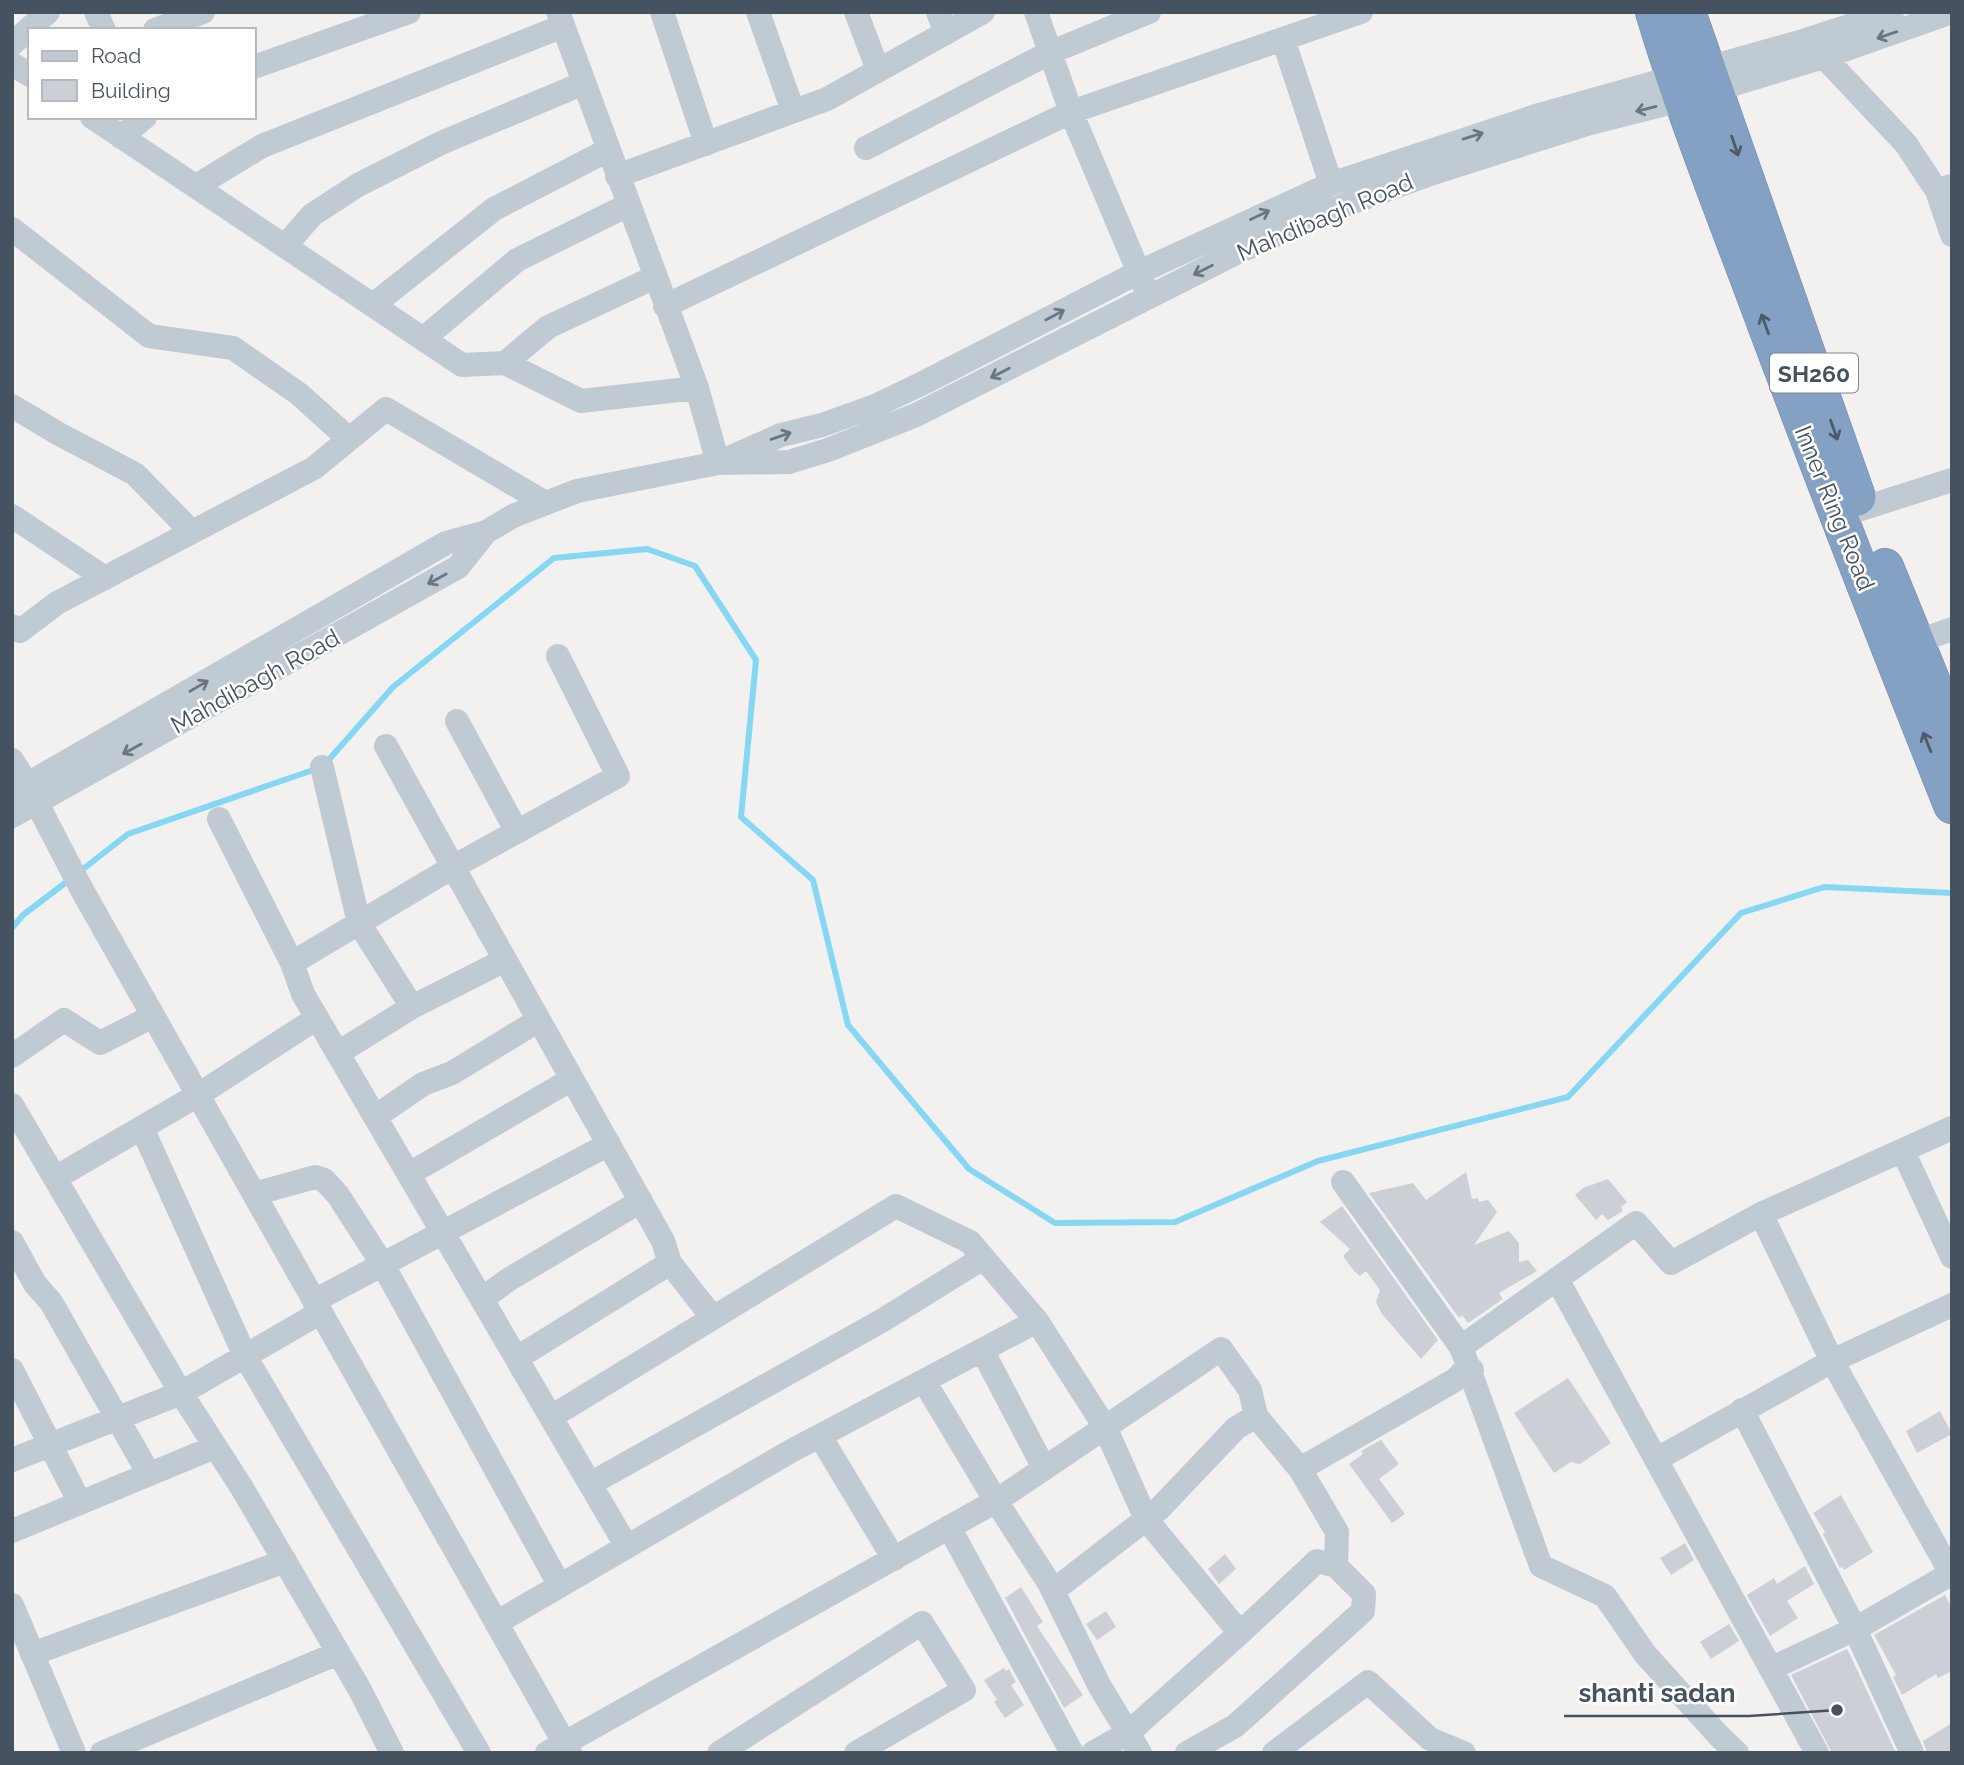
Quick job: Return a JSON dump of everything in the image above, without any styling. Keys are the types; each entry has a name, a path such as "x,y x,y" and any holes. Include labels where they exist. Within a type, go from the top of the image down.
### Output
{"highway":[{"name":"Inner Ring Road","path":"1654,12 1694,84 1861,509 1952,731"},
{"name":"Inner Ring Road","path":"1687,12 1694,84 1800,420 1952,805"}],"street":[{"path":"30,28 48,12"},
{"path":"96,12 103,28"},
{"path":"164,22 202,12"},
{"path":"256,66 409,12"},
{"path":"662,12 706,144"},
{"path":"758,12 793,111"},
{"path":"856,12 878,70"},
{"path":"617,176 827,99 878,70 942,23 983,12"},
{"path":"1036,12 1071,112 1137,273 1150,297"},
{"path":"866,148 1049,53 1149,12"},
{"path":"665,306 1071,112 1361,12"},
{"name":"Mahdibagh Road","path":"12,816 26,793 446,543 486,532 544,502 577,491 718,463 789,462 873,433 916,415 1292,227 1381,191 1590,123 1803,41 1892,12"},
{"name":"Mahdibagh Road","path":"718,463 780,435 822,425 875,406 1137,273 1331,184 1539,115 1824,57 1952,12"},
{"path":"196,186 262,146 561,19 697,388 718,463"},
{"path":"12,44 28,30"},
{"path":"1283,39 1331,184"},
{"path":"1824,57 1944,188 1952,235"},
{"path":"12,64 28,74"},
{"path":"285,246 313,215 358,186 441,143 584,83"},
{"path":"95,119 462,365 505,363 582,401 697,388"},
{"path":"121,137 143,119"},
{"path":"373,305 494,209 608,150"},
{"path":"423,339 517,260 628,205"},
{"path":"12,229 149,336 233,348 299,394 349,439"},
{"path":"505,363 548,327 655,277"},
{"path":"12,406 135,474 192,532"},
{"path":"12,626 20,631 57,603 314,468 386,409 544,502"},
{"path":"1861,509 1952,480"},
{"path":"12,516 105,578"},
{"path":"1916,642 1952,629"},
{"path":"292,963 453,867 618,776 558,656"},
{"path":"457,721 517,832"},
{"path":"386,746 663,1241 670,1263 713,1318"},
{"path":"12,760 26,793 49,824 82,890 496,1623 560,1749 996,1501 1221,1349 1250,1390 1256,1416 1300,1469 1337,1532 1336,1566"},
{"path":"322,767 359,923 412,1007"},
{"path":"219,819 292,963 303,994 627,1547"},
{"path":"338,1053 412,1007 505,960"},
{"path":"12,1056 64,1020 100,1042 153,1016"},
{"path":"55,1178 198,1095 317,1018"},
{"path":"375,1117 423,1084 452,1073 539,1020"},
{"path":"409,1174 572,1079"},
{"path":"16,1119 55,1178 181,1393 285,1561 392,1753"},
{"path":"142,1128 245,1356 479,1753"},
{"path":"1461,1347 1636,1223 1671,1263 1761,1214 1952,1128"},
{"path":"12,1460 181,1393 245,1356 383,1265 609,1144"},
{"path":"1903,1151 1952,1258"},
{"path":"254,1194 315,1177 324,1180 338,1195 383,1265 560,1586"},
{"path":"1343,1182 1461,1347 1472,1370 1541,1566 1605,1596 1645,1654 1737,1753"},
{"path":"482,1299 508,1280 641,1201"},
{"path":"551,1418 895,1206 970,1242 1037,1321 1105,1427 1146,1519 1240,1633"},
{"path":"1761,1214 1832,1361 1952,1574 1854,1629 1772,1668"},
{"path":"12,1242 35,1284 51,1303 119,1418 149,1474"},
{"path":"590,1484 883,1320 983,1258"},
{"path":"517,1358 670,1263"},
{"path":"1558,1279 1817,1753"},
{"path":"1657,1459 1832,1361 1952,1305"},
{"path":"496,1623 820,1436 1037,1321"},
{"path":"982,1350 1044,1468"},
{"path":"12,1370 80,1503"},
{"path":"1300,1469 1455,1380 1465,1370 1472,1370"},
{"path":"924,1381 1053,1591 1100,1685 1134,1743"},
{"path":"1742,1410 1854,1629 1912,1753"},
{"path":"1053,1591 1159,1509 1236,1428 1256,1416"},
{"path":"820,1436 894,1559"},
{"path":"12,1531 215,1447"},
{"path":"949,1527 1072,1753"},
{"path":"32,1654 285,1561"},
{"path":"1093,1753 1134,1743 1240,1633 1317,1561 1336,1566 1364,1594 1363,1611 1235,1726 1187,1753"},
{"path":"12,1605 74,1753"},
{"path":"719,1753 922,1623 964,1690 856,1753"},
{"path":"102,1753 338,1653"},
{"path":"1274,1753 1368,1682 1430,1739 1464,1753"}],"building":[{"path":"1466,1172 1472,1199 1478,1198 1479,1202 1488,1200 1497,1212 1474,1245 1509,1231 1519,1243 1519,1262 1528,1260 1537,1271 1499,1293 1503,1299 1468,1323 1462,1315 1459,1318 1369,1193 1413,1183 1426,1200"},
{"path":"1608,1179 1627,1202 1621,1207 1623,1211 1608,1220 1602,1214 1596,1220 1575,1195 1583,1188"},
{"path":"1342,1206 1438,1340 1421,1359 1382,1314 1376,1302 1380,1290 1366,1271 1360,1276 1343,1256 1350,1249 1320,1222"},
{"path":"1568,1378 1611,1443 1580,1464 1571,1462 1554,1473 1514,1413"},
{"path":"1940,1411 1952,1434 1917,1453 1906,1431"},
{"path":"1381,1440 1399,1464 1379,1479 1405,1514 1392,1523 1349,1464 1363,1454 1361,1451"},
{"path":"1841,1495 1873,1552 1844,1570 1840,1568 1823,1534 1825,1532 1813,1513"},
{"path":"1685,1543 1694,1560 1671,1575 1660,1558"},
{"path":"1225,1554 1236,1569 1219,1584 1208,1569"},
{"path":"1805,1566 1814,1584 1787,1601 1798,1618 1770,1636 1747,1595 1774,1578 1777,1584"},
{"path":"1021,1587 1043,1622 1037,1626 1083,1695 1064,1708 1005,1598"},
{"path":"1945,1595 1952,1608 1952,1671 1938,1678 1936,1674 1902,1695 1893,1677 1896,1675 1874,1635"},
{"path":"1106,1611 1116,1627 1097,1640 1086,1624"},
{"path":"1729,1624 1739,1641 1711,1659 1700,1642"},
{"path":"1847,1649 1896,1753 1832,1753 1791,1675"},
{"path":"1004,1668 1006,1671 1009,1669 1016,1682 1011,1685 1024,1705 1005,1718 984,1680"},
{"path":"1952,1723 1952,1753 1927,1753 1923,1741"}],"waterway":[{"path":"325,764 393,687 554,558 647,549 695,566 756,660 741,817 813,880 848,1025 969,1169 1055,1223 1175,1222 1318,1161 1568,1097 1741,913 1824,887 1952,893"},
{"path":"78,873 128,834 316,769"},
{"path":"12,928 23,915 69,880"}],"place":[{"name":"shanti sadan","path":"1837,1710"}]}
